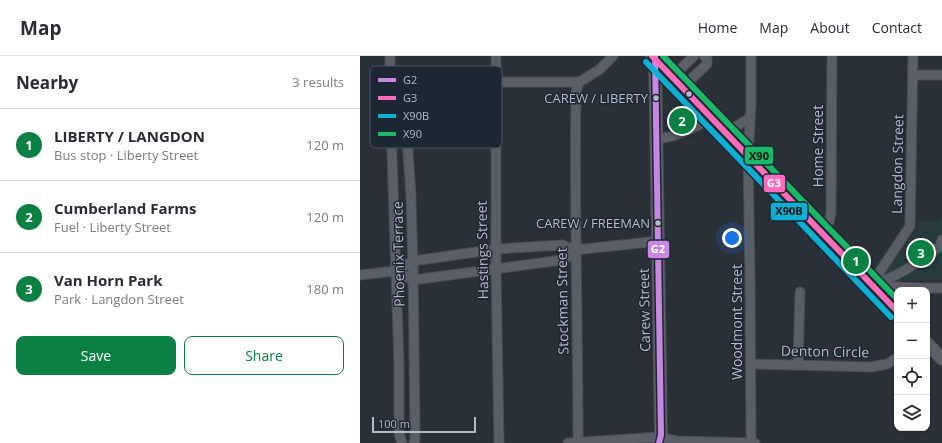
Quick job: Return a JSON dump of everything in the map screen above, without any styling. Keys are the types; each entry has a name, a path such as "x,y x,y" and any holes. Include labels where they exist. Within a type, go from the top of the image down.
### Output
{"main road":[{"path":"654,57 894,308"},
{"name":"Carew Street","path":"654,57 660,440"},
{"path":"930,346 942,359"}],"street":[{"name":"Phoenix Terrace","path":"390,56 391,66"},
{"path":"502,82 580,82 599,70 613,56"},
{"path":"672,77 694,56"},
{"path":"682,88 707,64 707,59 704,56"},
{"name":"Woodmont Street","path":"750,56 750,118 748,156 751,443"},
{"name":"Home Street","path":"820,232 829,222 831,213 832,56"},
{"name":"Langdon Street","path":"871,285 910,226 913,56"},
{"path":"913,75 942,75"},
{"name":"Stockman Street","path":"578,442 578,349 575,250 576,92 580,82"},
{"path":"656,139 669,138 681,134 697,127 711,117"},
{"path":"725,132 750,118"},
{"name":"Phoenix Terrace","path":"392,148 399,376 399,433 402,443"},
{"name":"Phoenix Terrace","path":"407,148 413,261 414,443"},
{"name":"Hastings Street","path":"496,148 496,269 500,443"},
{"path":"393,170 408,170"},
{"path":"393,187 410,188"},
{"path":"871,285 886,281 909,267 940,246 942,240"},
{"path":"360,275 395,271 413,261 497,249 562,245 575,250 658,241"},
{"path":"395,271 413,280 562,260 572,255 575,250"},
{"path":"871,285 942,288"},
{"path":"798,365 800,292"},
{"name":"Denton Circle","path":"751,364 871,367 887,364 895,359"},
{"path":"398,361 414,362"},
{"path":"399,376 414,376"},
{"path":"568,443 660,440 754,443"}],"green space":[{"path":"942,215 942,280 880,281 918,227 918,221 939,221"}],"transit line":[{"name":"G3","path":"652,56 894,308"},
{"name":"G2","path":"655,56 661,435 659,443"},
{"name":"X90","path":"663,56 894,296"},
{"name":"X90B","path":"646,62 891,317"}],"place":[{"name":"CAREW / LIBERTY","path":"656,98"},
{"name":"Cumberland Farms","path":"682,121"},
{"name":"CAREW / FREEMAN","path":"658,223"},
{"name":"Van Horn Park","path":"921,253"},
{"name":"LIBERTY / LANGDON","path":"856,261"}]}
